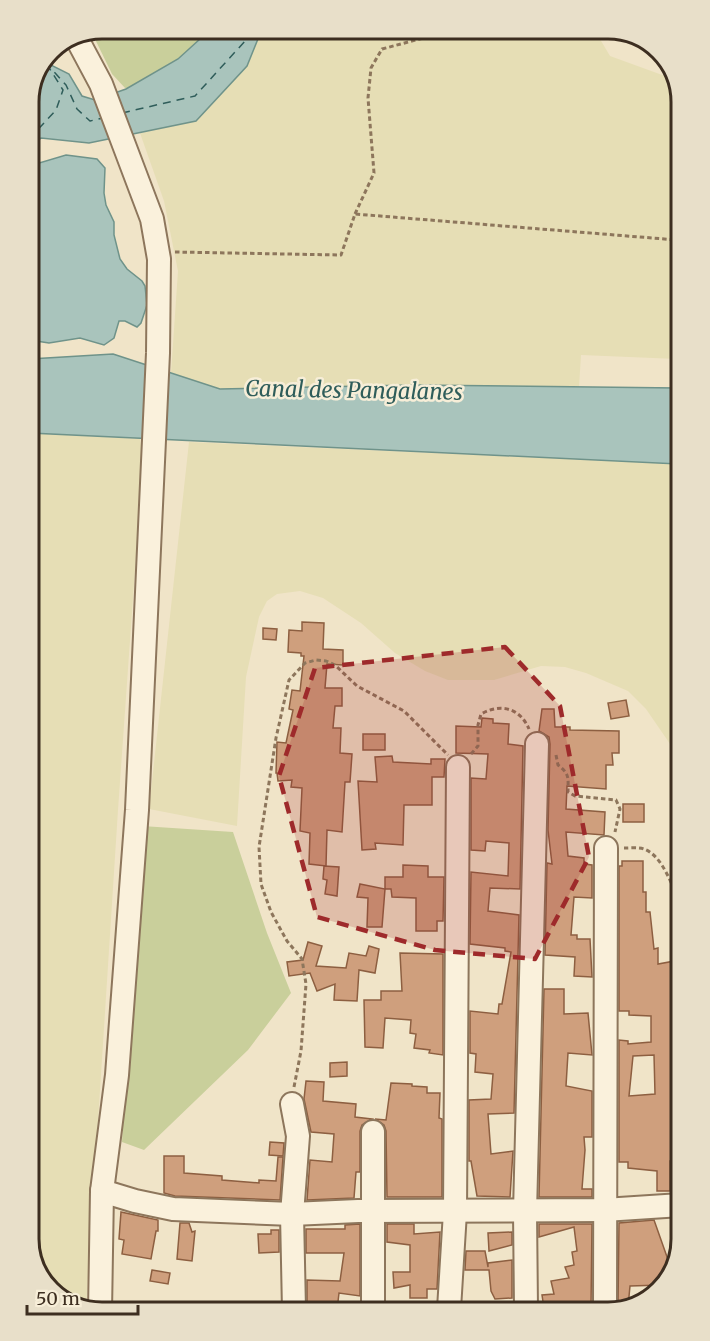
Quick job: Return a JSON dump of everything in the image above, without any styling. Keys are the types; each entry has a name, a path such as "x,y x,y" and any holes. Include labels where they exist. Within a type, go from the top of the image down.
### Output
{"street":[{"path":"79,43 101,84 152,219 159,259 158,353 137,810 117,1075 102,1191 100,1302"},
{"path":"526,1302 525,1212 537,744"},
{"path":"449,1302 455,1212 458,767"},
{"path":"605,1302 606,848"},
{"path":"292,1104 298,1136 292,1214 294,1302"},
{"path":"373,1132 373,1302"},
{"path":"102,1191 173,1209 292,1214 525,1212 671,1206"}],"path":[{"path":"159,259 177,251 342,255 356,214 374,173 368,98 371,69 382,49 420,39"},
{"path":"356,214 671,240"},
{"path":"292,1104 301,1052 306,984 302,959 287,940 271,912 261,884 259,847 276,738 289,680 304,663 316,660 335,665 357,686 404,711 458,767 478,747 478,725 481,714 503,708 517,712 526,723 537,744 557,756 558,765 569,776 568,792 575,796 616,800 620,809 618,822 606,848 644,849 663,868 671,884"}],"highlighted area":[{"path":"505,647 560,706 589,857 535,959 435,950 317,917 279,776 315,668"}],"shaded area":[{"path":"258,39 600,39 610,56 665,76 671,102 671,359 581,355 579,387 413,385 220,389 171,373 178,271 164,201 140,133 197,121 247,66"},
{"path":"39,433 140,439 143,457 87,1300 67,1291 52,1277 44,1263 39,1239"},
{"path":"189,442 671,464 671,745 646,709 628,691 586,673 565,667 541,666 494,680 448,680 425,671 395,653 361,623 323,598 300,591 277,594 267,601 259,617 246,677 237,826 149,809"}],"green space":[{"path":"200,39 178,59 126,89 112,74 95,40"},
{"path":"142,826 233,832 267,933 291,993 248,1050 144,1150 122,1142"}],"water":[{"path":"200,39 258,39 247,66 196,121 89,143 41,138 39,140 39,98 41,86 51,65 69,74 82,96 95,100 126,89 178,59"},
{"path":"66,155 97,159 105,168 104,193 106,205 114,222 114,235 120,259 145,286 147,305 141,323 137,327 125,321 119,321 114,338 104,345 80,338 49,343 39,341 39,163"},
{"name":"Canal des Pangalanes","path":"113,354 220,389 413,385 671,388 671,464 39,433 39,358"}],"building":[{"path":"302,622 324,623 323,649 343,650 343,665 327,664 325,688 342,688 342,706 335,706 333,728 341,728 340,753 352,754 350,782 345,782 342,832 327,830 326,866 309,864 310,833 300,831 302,788 291,787 292,780 278,781 276,773 277,742 286,743 293,710 289,709 292,690 300,691 304,656 301,656 301,653 288,652 289,630 302,631"},
{"path":"263,628 277,629 276,640 263,639"},
{"path":"626,700 629,716 611,719 608,703"},
{"path":"542,709 554,709 555,727 570,727 570,730 619,731 619,753 612,753 613,765 606,765 606,789 567,786 566,809 605,812 604,835 566,832 568,856 584,858 584,864 592,865 592,898 574,897 571,935 577,935 577,939 590,939 592,977 574,976 575,957 545,955 547,863 552,864 548,830 550,744 549,737 539,731"},
{"path":"482,718 493,719 493,723 509,724 508,744 523,746 520,889 490,888 488,911 519,915 514,1113 488,1114 491,1154 513,1151 510,1197 477,1196 471,1161 469,1161 469,1100 491,1099 493,1074 475,1072 476,1054 470,1053 470,1011 498,1014 499,1004 502,1004 511,952 505,951 505,948 470,944 471,872 508,876 509,843 486,841 485,851 471,850 471,778 486,779 488,754 456,753 456,726 481,727"},
{"path":"363,734 385,734 385,750 363,750"},
{"path":"392,756 393,762 431,764 431,759 445,759 444,777 432,777 432,805 404,805 403,845 375,843 376,849 362,850 358,781 377,782 375,757"},
{"path":"623,804 644,804 644,822 623,822"},
{"path":"622,861 643,861 643,892 646,892 646,912 650,912 654,949 658,948 658,964 671,962 670,1191 657,1191 657,1171 628,1168 628,1162 619,1162 619,1040 628,1041 628,1044 651,1042 651,1016 629,1015 629,1011 619,1011 619,866 622,866","holes":["654,1055 655,1094 629,1096 633,1056"]},
{"path":"403,865 428,866 428,877 444,877 443,921 437,921 437,931 416,931 416,898 392,897 391,889 385,889 385,877 403,877"},
{"path":"324,866 339,867 337,896 325,894 327,880 323,879"},
{"path":"360,884 385,889 382,927 367,927 368,898 357,897"},
{"path":"308,942 322,946 316,966 346,968 349,953 366,956 369,946 379,949 375,973 359,970 357,1001 334,1000 335,984 317,991 310,973 289,976 287,962 303,960"},
{"path":"400,953 443,954 443,1055 429,1053 430,1050 414,1048 416,1034 410,1033 411,1020 385,1018 383,1048 365,1047 364,1000 381,1000 381,991 402,991"},
{"path":"544,989 564,989 564,1014 588,1013 592,1055 568,1053 566,1086 592,1091 592,1137 584,1137 582,1189 592,1189 592,1197 539,1197"},
{"path":"347,1062 347,1076 330,1077 330,1063"},
{"path":"306,1081 324,1082 323,1101 356,1104 355,1117 372,1119 362,1125 360,1131 360,1172 356,1172 354,1198 307,1200 310,1160 332,1162 334,1134 311,1132 304,1099"},
{"path":"391,1083 427,1087 427,1093 440,1093 442,1197 387,1197 386,1131 384,1125 375,1119 386,1120"},
{"path":"270,1142 284,1143 283,1156 269,1155"},
{"path":"164,1156 184,1156 184,1173 222,1176 222,1180 259,1183 259,1180 276,1181 278,1157 283,1157 280,1200 175,1196 164,1193"},
{"path":"121,1212 158,1220 158,1231 156,1231 151,1259 122,1254 124,1240 119,1239"},
{"path":"654,1220 668,1259 660,1274 650,1285 630,1286 629,1298 618,1301 619,1223"},
{"path":"180,1223 189,1223 192,1232 195,1231 192,1261 177,1259"},
{"path":"360,1224 360,1296 339,1293 338,1302 307,1302 307,1280 340,1281 344,1253 306,1253 306,1229 345,1229 345,1225"},
{"path":"387,1224 414,1224 414,1234 440,1232 437,1289 427,1289 427,1298 410,1298 410,1285 394,1288 393,1272 410,1272 410,1245 387,1242"},
{"path":"539,1224 592,1224 591,1302 543,1302 542,1295 554,1294 551,1281 569,1278 565,1267 574,1265 572,1252 577,1251 574,1227 539,1237"},
{"path":"271,1230 279,1230 279,1252 259,1253 258,1234 271,1234"},
{"path":"512,1232 512,1245 489,1251 488,1233"},
{"path":"466,1251 485,1251 488,1267 488,1263 512,1260 512,1298 495,1299 491,1291 489,1270 465,1270"},
{"path":"152,1270 170,1273 168,1284 150,1281"}],"ferry route":[{"path":"122,113 195,96 246,39"},
{"path":"50,67 66,85 77,109 90,121 103,118"},
{"path":"39,128 56,110 63,90 49,68"}]}
